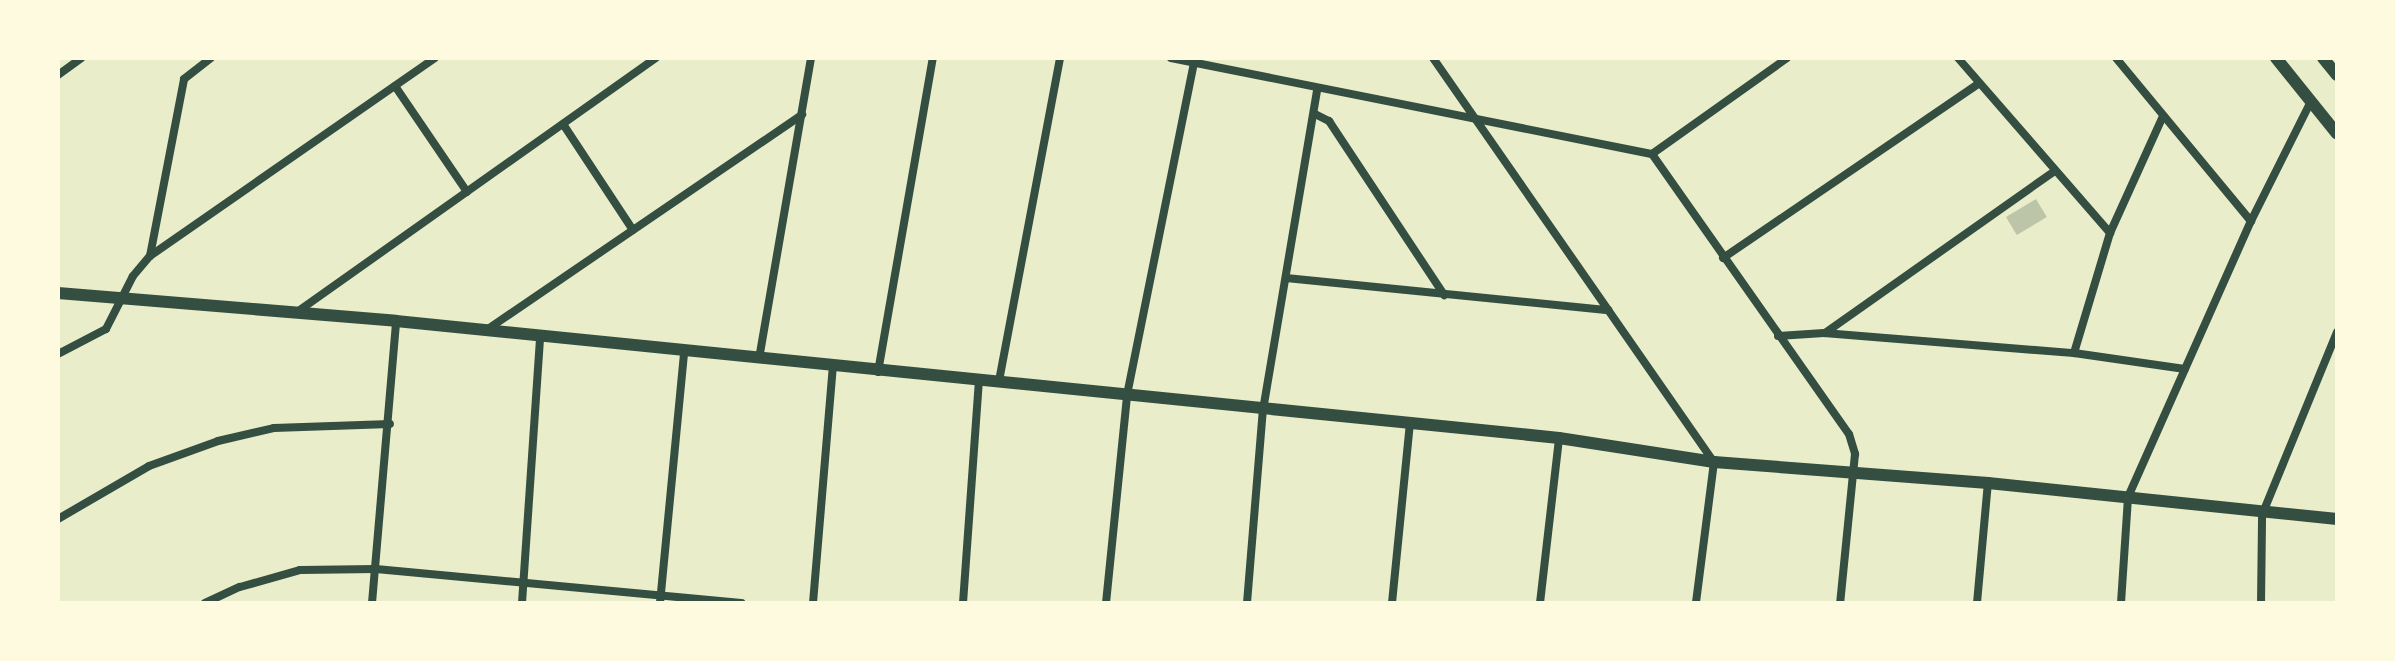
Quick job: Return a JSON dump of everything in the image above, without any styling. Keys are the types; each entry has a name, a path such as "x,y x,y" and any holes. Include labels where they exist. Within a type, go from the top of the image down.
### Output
{"street":[{"path":"58,75 81,58"},
{"path":"150,256 435,58"},
{"path":"297,312 656,58"},
{"path":"759,359 811,58"},
{"path":"878,372 933,58"},
{"path":"999,381 1060,58"},
{"path":"1171,58 1317,91 1470,116 1652,154 1849,434 1855,454 1840,603"},
{"path":"1433,58 1470,116 1714,462 1696,603"},
{"path":"1652,154 1787,58"},
{"path":"1958,58 2053,172 2110,233"},
{"path":"2116,58 2251,221"},
{"path":"2276,58 2337,134"},
{"path":"2323,58 2337,75"},
{"path":"58,354 106,329 150,256 184,79 206,59"},
{"path":"1106,603 1127,395 1194,61"},
{"path":"1723,258 1978,84"},
{"path":"395,86 467,192"},
{"path":"1247,603 1263,410 1317,91"},
{"path":"2121,603 2128,497 2251,221 2311,101"},
{"path":"1315,114 1329,121 1444,295"},
{"path":"482,333 802,115"},
{"path":"2074,353 2110,233 2163,116"},
{"path":"563,124 633,230"},
{"path":"1824,333 2053,172"},
{"path":"1286,278 1608,310"},
{"path":"58,293 396,321 482,333 1410,422 1559,438 1714,462 1852,470 2128,497 2262,515 2337,519"},
{"path":"372,603 390,424 396,321"},
{"path":"2261,603 2262,515 2337,332"},
{"path":"1778,336 1824,333 2074,353 2185,369"},
{"path":"522,603 540,337"},
{"path":"660,599 684,353"},
{"path":"813,603 833,367"},
{"path":"963,603 979,380"},
{"path":"1392,603 1410,422"},
{"path":"58,519 149,466 218,441 274,428 390,424"},
{"path":"1540,603 1559,438"},
{"path":"1977,603 1988,483"},
{"path":"205,603 240,587 300,570 376,569 660,599 741,603"}],"building":[{"path":"2036,199 2047,217 2017,235 2006,217"}]}
